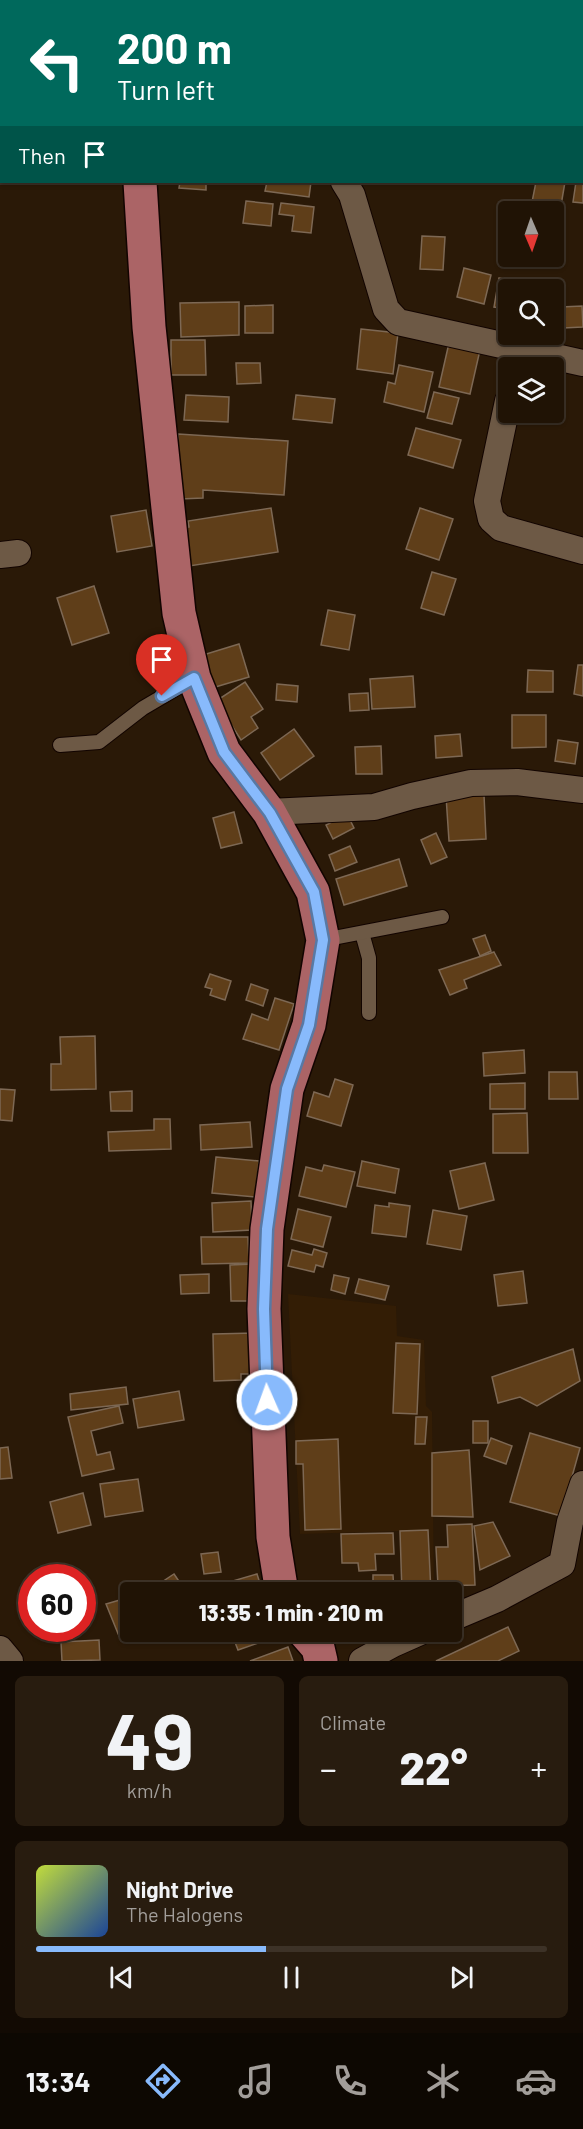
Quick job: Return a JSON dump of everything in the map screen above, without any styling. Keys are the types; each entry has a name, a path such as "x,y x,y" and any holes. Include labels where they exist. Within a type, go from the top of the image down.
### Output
{"main road":[{"path":"140,183 149,327 179,613 194,678 224,752 270,813 314,892 323,940 309,1025 287,1089 267,1229 264,1320 273,1537 279,1582"},
{"path":"313,1642 318,1648 321,1661"}],"street":[{"path":"346,183 352,195 386,309 398,322 513,357"},
{"path":"564,362 583,363"},
{"path":"503,423 487,501 491,519 501,528 583,551"},
{"path":"270,813 374,807 412,795 471,783 517,782 583,790"},
{"path":"462,1614 572,1562 570,1522 583,1484"},
{"path":"362,1661 398,1642"},
{"path":"0,1649 10,1661"}],"lane":[{"path":"60,745 99,742 143,708 194,678"},
{"path":"323,940 442,917"},
{"path":"362,933 369,958 369,1012"}],"shaded area":[{"path":"288,1294 396,1306 397,1336 424,1340 426,1406 432,1412 434,1582 401,1582 400,1531 300,1534"}],"building":[{"path":"180,183 206,183 206,190 179,188"},
{"path":"267,183 311,183 309,197 265,191"},
{"path":"536,183 565,183 562,201 532,201"},
{"path":"576,183 583,183 583,203 573,202"},
{"path":"246,201 273,204 271,226 243,223"},
{"path":"281,203 314,207 311,233 292,231 294,216 279,214"},
{"path":"422,236 445,237 443,270 420,269"},
{"path":"464,268 491,275 484,304 457,297"},
{"path":"498,284 498,308 494,307"},
{"path":"239,302 239,335 181,337 180,303"},
{"path":"273,305 273,333 245,333 245,306"},
{"path":"582,306 583,327 564,328 564,307"},
{"path":"361,329 398,333 393,374 357,369"},
{"path":"171,340 205,340 206,375 171,375"},
{"path":"449,343 480,350 470,394 439,387"},
{"path":"236,363 260,363 261,383 237,384"},
{"path":"399,365 433,372 424,412 384,402 388,382 395,384"},
{"path":"434,392 459,398 452,424 427,418"},
{"path":"186,395 229,397 228,422 184,420"},
{"path":"296,395 335,399 332,423 293,419"},
{"path":"416,428 461,440 453,468 408,455"},
{"path":"178,434 288,441 284,495 203,490 203,498 180,499"},
{"path":"271,508 278,552 183,567 177,530 189,527 188,521"},
{"path":"420,508 453,519 439,560 406,549"},
{"path":"146,510 152,546 117,552 111,516"},
{"path":"432,572 456,579 444,615 421,608"},
{"path":"94,586 109,633 72,645 57,598"},
{"path":"328,610 355,615 349,650 321,645"},
{"path":"239,644 249,677 212,688 203,655"},
{"path":"578,665 583,665 583,696 574,694"},
{"path":"528,670 553,671 553,692 527,692"},
{"path":"413,676 415,707 372,709 370,679"},
{"path":"245,682 263,709 251,717 258,728 241,740 216,701"},
{"path":"277,684 298,686 297,702 276,700"},
{"path":"368,693 369,710 350,711 349,694"},
{"path":"512,715 546,715 546,747 512,748"},
{"path":"294,729 314,756 280,780 261,753"},
{"path":"460,734 462,756 436,758 435,736"},
{"path":"558,740 578,743 575,764 555,761"},
{"path":"381,746 382,774 356,774 355,747"},
{"path":"484,795 486,839 449,841 446,796"},
{"path":"234,812 242,843 221,848 213,818"},
{"path":"347,814 354,828 333,839 326,825"},
{"path":"436,833 447,857 431,864 421,840"},
{"path":"350,846 357,862 335,871 329,855"},
{"path":"399,859 407,886 344,905 336,879"},
{"path":"485,935 491,951 480,956 473,939"},
{"path":"494,952 501,965 464,980 467,988 450,995 439,970"},
{"path":"210,974 231,981 225,1000 210,995 212,989 205,987"},
{"path":"251,984 268,990 263,1006 246,1000"},
{"path":"275,998 294,1004 279,1050 243,1039 252,1014 268,1020"},
{"path":"95,1036 96,1089 51,1090 51,1064 61,1064 60,1037"},
{"path":"524,1050 525,1073 484,1076 483,1053"},
{"path":"549,1072 577,1072 578,1099 549,1099"},
{"path":"335,1079 353,1085 341,1126 307,1116 314,1092 329,1097"},
{"path":"525,1083 525,1109 490,1109 490,1084"},
{"path":"0,1089 15,1090 12,1121 0,1120"},
{"path":"132,1091 132,1111 111,1111 110,1092"},
{"path":"527,1113 528,1153 493,1153 493,1114"},
{"path":"154,1119 170,1119 171,1149 109,1151 108,1132 154,1130"},
{"path":"250,1122 252,1147 201,1150 200,1125"},
{"path":"216,1157 259,1161 255,1197 212,1193"},
{"path":"362,1161 399,1169 395,1193 357,1186"},
{"path":"485,1163 494,1200 459,1209 450,1171"},
{"path":"324,1165 355,1172 346,1207 299,1196 306,1167 322,1171"},
{"path":"251,1201 252,1230 213,1232 212,1203"},
{"path":"389,1203 410,1206 406,1237 372,1233 375,1205 389,1207"},
{"path":"298,1209 331,1217 323,1247 291,1239"},
{"path":"433,1210 467,1216 461,1250 427,1244"},
{"path":"201,1237 248,1237 249,1263 202,1264"},
{"path":"314,1249 327,1253 323,1267 316,1265 314,1272 288,1266 292,1250 312,1255"},
{"path":"253,1264 253,1301 231,1301 230,1265"},
{"path":"523,1271 527,1303 498,1306 494,1275"},
{"path":"209,1274 209,1293 181,1294 180,1275"},
{"path":"334,1275 349,1278 345,1294 331,1290"},
{"path":"359,1279 389,1286 385,1300 355,1293"},
{"path":"255,1333 256,1374 241,1374 241,1380 214,1381 213,1334"},
{"path":"396,1343 420,1344 417,1414 393,1413"},
{"path":"573,1349 580,1381 537,1406 520,1397 498,1403 492,1377"},
{"path":"126,1387 128,1404 71,1410 70,1394"},
{"path":"179,1391 184,1420 138,1428 133,1399"},
{"path":"119,1406 123,1423 91,1431 97,1455 110,1452 114,1469 82,1476 68,1417"},
{"path":"416,1417 427,1417 425,1444 415,1444"},
{"path":"473,1421 488,1421 488,1443 473,1443"},
{"path":"530,1433 580,1448 561,1516 510,1502"},
{"path":"491,1438 512,1446 506,1464 484,1456"},
{"path":"338,1439 341,1529 305,1530 303,1464 296,1464 296,1441"},
{"path":"8,1447 12,1478 0,1479 0,1448"},
{"path":"469,1450 473,1517 432,1516 432,1453"},
{"path":"138,1479 143,1511 105,1517 100,1484"},
{"path":"83,1493 91,1525 58,1533 50,1502"},
{"path":"493,1522 510,1556 480,1570 474,1526"},
{"path":"472,1524 475,1585 462,1585 462,1582 438,1582 436,1547 448,1547 447,1525"},
{"path":"428,1530 430,1582 402,1582 400,1531"},
{"path":"393,1533 394,1554 375,1554 376,1570 359,1571 358,1563 342,1563 341,1534"},
{"path":"218,1552 221,1572 204,1574 201,1554"},
{"path":"174,1574 179,1582 162,1582"},
{"path":"257,1574 260,1582 229,1582"},
{"path":"373,1575 393,1575 393,1582 373,1582"},
{"path":"120,1600 119,1636 106,1604"},
{"path":"508,1627 519,1651 498,1661 436,1661"},
{"path":"99,1640 100,1660 62,1661 61,1642 96,1642"},
{"path":"235,1642 261,1642 238,1650"},
{"path":"288,1647 293,1661 250,1661"}],"route":[{"path":"162,696 194,678 224,752 270,813 314,892 323,940 309,1025 287,1089 267,1229 264,1309 267,1400"}]}
